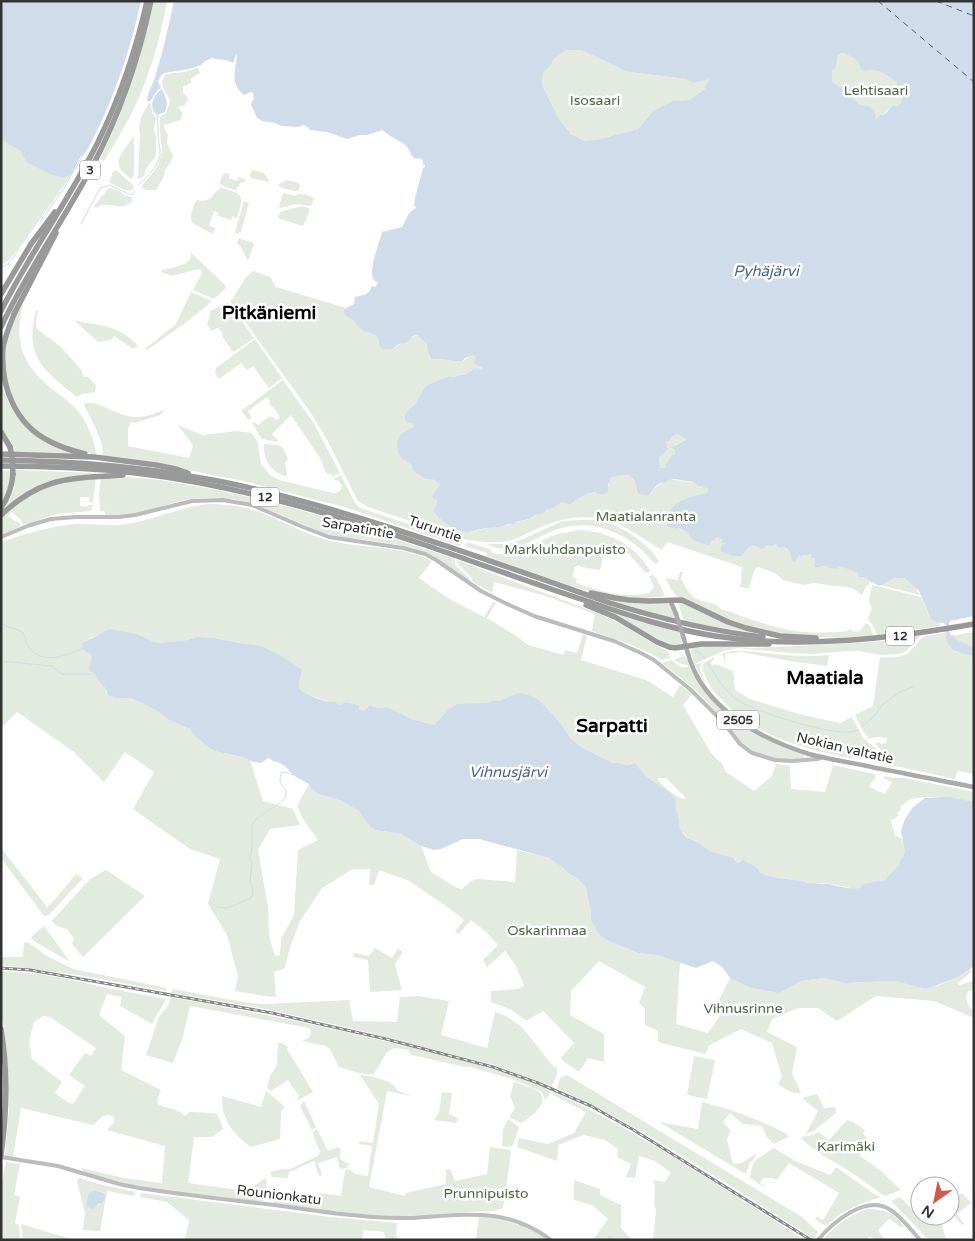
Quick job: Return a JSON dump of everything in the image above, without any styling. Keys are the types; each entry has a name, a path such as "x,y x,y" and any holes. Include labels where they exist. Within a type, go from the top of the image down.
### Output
{"highway":[{"name":"3","path":"1,311 97,143 133,54 147,1"},
{"name":"3","path":"1,327 23,284 93,166 118,111 138,55 151,1"},
{"path":"1,295 38,234 66,199"},
{"path":"1,340 53,241 64,215"},
{"path":"15,312 5,337 1,364 5,388 13,406 25,424 44,438 64,448 94,457"},
{"path":"1,432 10,447 13,474 7,499 1,508"},
{"path":"1,454 94,457 170,468 202,478"},
{"name":"Turuntie","path":"1,460 114,466 202,478 292,498 388,526 610,603 694,629 791,639 855,640"},
{"name":"Turuntie","path":"1,466 69,468 138,474 256,495 328,514 428,546 637,618 748,640 813,642 855,640 974,624"},
{"path":"1,515 27,494 49,484 77,478 138,474"},
{"path":"534,577 589,593 615,598 640,600 679,599 728,622 759,632 780,636 833,639"},
{"path":"552,590 615,617 662,644 673,648 701,644 754,645 813,642"},
{"path":"1,1029 6,1086 1,1156"}],"main road":[{"name":"Sarpatintie","path":"1,537 51,519 120,517 192,501 224,500 252,505 330,537 403,548 425,554 481,592 504,603 535,616 627,646 654,660 709,707 745,749 759,756 775,760 792,761 823,757"},
{"name":"Nokian valtatie","path":"670,600 688,655 699,680 711,696 731,715 761,734 787,746 823,757 974,787"},
{"path":"806,760 808,753"},
{"name":"Rounionkatu","path":"1,1156 58,1166 139,1188 351,1215 399,1218 468,1214 495,1216 526,1225 552,1240"},
{"path":"819,1239 840,1219 866,1206 878,1205 884,1206 893,1212 920,1240"}],"green space":[{"path":"154,1 167,1 155,54 141,92 125,126 104,161 100,159 132,82"},
{"name":"Isosaari","path":"566,50 581,50 628,72 687,79 710,78 704,90 689,100 672,101 653,111 638,129 585,141 571,134 559,119 542,85 543,73 554,59"},
{"name":"Lehtisaari","path":"842,53 853,56 864,71 871,69 884,73 897,82 902,98 901,103 897,106 892,106 876,121 868,106 860,105 832,82 832,71 836,67 838,55"},
{"path":"196,68 199,69 200,73 191,79 191,83 183,87 183,93 189,99 185,105 179,107 182,112 181,120 164,125 168,134 167,144 173,155 172,160 156,190 146,190 141,187 160,161 162,148 160,117 166,113 170,101 163,88 163,78 166,74 185,72"},
{"path":"149,103 151,104 152,113 156,118 154,130 156,154 145,171 144,176 138,179 139,126"},
{"path":"134,137 134,175 131,179 120,168 119,159"},
{"path":"1,140 14,146 63,178 71,175 22,245 9,260 1,265"},
{"path":"116,170 133,185 134,188 131,191 122,189 109,182 113,172"},
{"path":"252,170 264,173 270,182 251,178"},
{"path":"225,173 229,174 229,178 237,181 239,177 246,180 243,183 241,182 236,190 223,186 220,183"},
{"path":"287,180 299,183 298,191 279,187 279,184"},
{"path":"110,188 120,191 125,196 132,197 132,202 123,206 102,205 95,208 94,206"},
{"path":"221,188 238,194 241,197 241,205 237,218 232,216 231,220 218,216 218,213 214,211 209,226 215,228 213,234 192,223 192,211 197,200 209,199"},
{"path":"283,193 296,196 297,194 305,194 314,198 311,206 296,204 281,208 279,207"},
{"path":"244,201 249,203 241,232 238,234 235,232"},
{"path":"302,206 310,210 303,226 278,217 280,212"},
{"path":"239,238 254,244 248,261 237,243"},
{"path":"190,252 224,284 226,288 214,299 193,290 202,273 201,270 198,269 172,276 161,272 189,261 191,257"},
{"name":"Maatialanranta","path":"253,271 270,277 276,287 346,308 343,311 346,316 353,320 358,327 377,336 379,340 392,349 417,335 427,345 431,359 462,362 473,355 476,357 479,366 483,369 475,368 465,375 449,376 425,386 407,422 414,424 413,428 401,435 398,450 400,456 413,465 413,471 424,478 433,479 440,484 435,499 437,503 434,509 444,522 454,528 469,532 500,527 529,519 537,514 544,513 546,510 562,502 569,505 587,494 595,492 597,494 608,489 611,476 621,473 631,476 636,483 637,493 642,494 651,494 663,482 672,480 683,481 702,484 709,489 703,495 685,500 675,506 667,519 668,527 679,528 687,532 699,543 715,540 716,537 722,538 721,541 727,543 721,548 722,552 729,555 743,554 751,547 762,549 765,546 775,544 788,550 792,561 795,563 798,558 797,556 810,555 821,566 844,567 858,573 862,578 864,577 873,583 869,582 862,595 852,588 814,583 803,585 783,580 775,573 758,567 755,569 750,589 738,586 741,584 742,567 667,542 662,550 626,528 604,519 570,518 545,525 512,540 488,542 463,539 368,507 358,501 311,413 230,301 246,277"},
{"path":"191,292 212,301 188,321 147,350 145,349 176,324"},
{"path":"228,302 254,338 234,352 230,350 222,336 223,333 218,328 211,331 207,324 210,316 209,312"},
{"path":"23,303 20,335 21,344 28,363 42,380 69,402 81,415 90,431 96,455 64,446 39,434 18,412 4,375 6,345 15,317"},
{"path":"36,310 38,311 36,328 61,347 82,371 83,376 87,376 96,385 95,392 82,394 77,397 55,379 39,361 33,340"},
{"path":"74,320 116,330 123,333 138,346 133,349 114,336 111,340 98,342"},
{"path":"255,339 282,378 269,388 253,366 247,370 241,363 219,379 215,373 216,368"},
{"path":"1,380 12,409 32,433 50,444 84,456 13,453 1,429"},
{"path":"283,380 313,422 340,473 332,477 332,474 328,474 325,471 320,458 291,415 272,434 278,440 277,442 262,439 252,423 254,422 258,425 270,416 276,420 280,418 267,397 248,411 251,416 249,420 241,411"},
{"path":"86,403 95,404 123,415 136,417 142,417 163,410 160,415 135,423 131,422 128,429 128,446 189,458 193,446 177,425 203,435 237,431 252,433 258,443 261,464 270,475 279,480 335,493 342,486 339,481 333,479 341,475 355,503 360,508 462,542 460,546 344,507 243,481 168,466 103,456 102,444 84,405"},
{"path":"677,434 686,439 673,446 675,454 666,468 660,468 659,457 668,449 666,441 668,442"},
{"path":"264,444 278,445 283,448 288,459 285,462 287,476 272,469 269,465 265,455"},
{"path":"16,470 96,473 96,476 65,478 6,507 14,489"},
{"path":"1,471 11,471 11,480 1,505"},
{"path":"124,477 161,480 222,491 340,522 455,559 455,565 471,582 437,559 413,548 323,533 262,507 236,500 219,498 192,499 140,513 106,515 104,511 100,511 99,494 101,478"},
{"path":"96,478 93,502 89,502 89,497 80,497 80,506 87,507 88,505 93,505 91,511 56,514 23,525 21,520 12,512 8,516 19,522 21,526 1,535 1,518 32,494 58,484"},
{"path":"208,504 232,505 256,511 327,540 407,552 432,561 419,578 446,597 484,617 493,602 496,603 487,618 528,645 564,655 565,650 577,653 583,634 587,636 581,660 646,680 673,697 680,685 692,694 683,705 711,753 722,764 726,772 754,791 772,776 776,764 790,766 791,789 825,792 833,765 874,774 876,776 869,787 885,794 892,782 883,778 884,776 904,778 974,792 974,802 924,797 916,798 900,807 901,810 897,813 899,815 893,820 890,819 895,835 902,839 905,850 904,855 897,868 884,881 867,884 854,890 830,884 814,884 771,877 763,874 748,862 741,860 738,863 735,859 710,851 687,837 680,829 679,819 674,807 676,801 667,791 645,775 635,764 613,763 583,748 571,739 562,725 518,693 499,701 447,711 434,725 412,719 388,707 378,708 370,705 364,711 359,709 358,705 346,702 339,705 305,694 300,691 299,682 280,655 262,646 197,637 159,643 137,634 101,634 90,638 83,643 92,654 95,674 106,692 115,698 130,698 142,703 169,720 190,729 194,735 214,751 250,760 263,801 293,809 300,825 270,829 258,850 268,907 269,936 275,956 280,955 281,939 294,915 298,850 318,840 303,819 297,806 309,784 318,794 342,801 360,811 370,827 375,830 401,834 421,846 431,872 457,888 462,889 471,881 477,879 515,882 517,850 549,858 577,878 586,887 591,921 598,934 606,940 638,953 657,955 680,962 676,1024 708,1033 722,1013 716,1006 730,978 751,988 779,993 801,981 824,978 845,983 894,981 926,989 956,978 970,968 971,972 958,983 959,985 974,981 974,990 968,991 966,997 968,1005 974,1012 974,1018 934,1001 876,996 837,1021 818,1008 798,1008 772,1019 767,1032 797,1047 792,1073 801,1093 795,1093 778,1084 782,1077 772,1043 741,1029 708,1046 706,1054 658,1042 658,1031 645,1025 645,1009 639,1003 645,987 599,961 571,991 570,1015 604,1034 604,1062 588,1058 579,1072 561,1058 574,1043 543,1011 525,1020 512,1010 491,1002 491,991 518,989 524,986 516,966 505,951 487,967 483,960 498,945 485,931 471,920 459,934 455,931 464,920 449,908 409,881 379,870 374,885 369,885 370,869 353,869 322,888 300,921 290,947 285,968 274,972 276,997 235,991 238,976 227,935 208,904 220,859 190,849 133,809 154,772 125,752 104,782 74,752 17,712 1,728 1,542 66,525 126,524","holes":["658,778 666,778 685,797 685,799 674,794 658,780"]},
{"path":"601,520 620,528 642,542 659,561 656,564 654,563 634,544 610,530 583,525 555,530 524,545 511,548 504,549 486,544 508,544 558,523"},
{"name":"Markluhdanpuisto","path":"580,530 591,531 621,542 637,554 650,571 646,573 628,553 608,546 608,549 604,549 599,570 579,565 574,568 573,577 577,579 576,583 611,593 639,595 649,593 654,587 649,576 653,575 665,596 644,599 615,597 573,587 486,556 487,553 465,546 467,543 470,543 490,549 492,553 508,554 552,536"},
{"path":"457,560 600,614 668,651 670,658 661,660 629,644 592,631 594,614 543,595 494,582 492,593 473,582"},
{"path":"680,572 683,572 681,579 693,597 755,621 801,632 843,632 850,629 860,631 867,623 873,635 839,638 789,635 747,628 681,597 677,597 665,578 678,580"},
{"path":"902,577 915,587 920,595 880,585"},
{"path":"872,585 921,597 929,615 936,622 940,622 940,626 877,635 868,617 872,609 869,601"},
{"path":"608,599 665,603 670,605 676,621"},
{"path":"679,601 761,634 684,622"},
{"path":"601,609 679,632 682,642 679,645 671,645"},
{"path":"947,632 947,642 956,652 971,655 974,660 974,774 958,771 955,779 891,765 885,753 875,744 878,742 886,743 887,739 878,737 869,739 855,715 873,706 880,657 894,657 907,654 923,637"},
{"path":"974,632 974,648 954,639 951,635 956,635"},
{"path":"921,635 906,651 899,654 881,655 847,651 813,654 738,648 724,651 696,663 701,663 700,670 706,684 696,668 691,650 694,647 715,646 752,648 857,643"},
{"path":"733,651 805,656 829,655 827,666 741,652 725,654 725,666 724,658 721,654"},
{"path":"684,656 706,692 729,716 757,735 804,755 804,759 776,759 747,748 696,690 662,663 672,660 679,666 688,667 688,665 674,660"},
{"path":"715,657 711,663 713,666 715,664 733,671 735,690 750,699 799,714 840,723 852,717 863,738 881,753 883,761 880,763 858,757 850,758 800,746 773,736 748,722 726,704 709,684 702,668 706,661"},
{"path":"1,848 47,907 76,874 83,878 49,915 44,916 1,858"},
{"path":"106,870 145,896 83,957 72,944 74,939 67,929 57,926 52,921 90,879"},
{"path":"44,926 70,962 34,941 31,937"},
{"path":"24,942 29,943 47,956 73,969 167,988 166,991 78,975 1,965 1,957 23,957"},
{"path":"375,948 392,958 398,949 403,952 395,964 402,990 370,992 368,960 353,957 354,953 369,956"},
{"path":"1,971 39,974 166,999 152,1024 120,1006 122,997 107,994 99,1015 125,1036 121,1070 161,1090 157,1100 158,1104 162,1106 184,1115 187,1115 189,1112 217,1114 223,1129 212,1137 194,1137 188,1183 246,1191 266,1178 266,1190 263,1201 191,1194 146,1187 103,1178 83,1171 81,1168 124,1178 162,1183 165,1146 107,1130 114,1122 114,1117 111,1115 102,1116 93,1125 21,1108 13,1157 5,1156 9,1108 8,1068 1,1012","holes":["43,1016 50,1017 96,1048 91,1056 85,1053 69,1075 85,1086 73,1104 55,1093 62,1082 32,1059 29,1041 34,1022"]},
{"path":"172,989 249,1003 265,1004 349,1000 353,1021 397,1022 400,997 418,996 449,1001 441,1035 487,1048 495,1012 506,1016 522,1027 552,1065 557,1068 557,1075 552,1086 494,1065 350,1028 261,1008 172,993"},
{"path":"170,997 302,1022 423,1050 467,1061 551,1090 545,1100 540,1091 512,1079 470,1067 412,1055 409,1050 394,1048 387,1052 374,1074 361,1073 339,1067 330,1049 326,1046 302,1041 310,1036 311,1030 309,1028 190,1006 183,1037 173,1063 146,1055 159,1017 169,1004"},
{"path":"278,1043 288,1047 287,1049 313,1092 296,1101 299,1096 288,1080 271,1091 267,1088 270,1076 277,1065"},
{"path":"694,1056 715,1060 707,1099 687,1095"},
{"name":"Prunnipuisto","path":"360,1075 389,1082 397,1090 411,1096 387,1091 369,1187 405,1196 406,1193 446,1184 446,1170 450,1169 455,1181 487,1174 490,1147 510,1150 503,1208 494,1211 385,1216 274,1203 272,1194 319,1200 320,1193 341,1196 345,1171 349,1169 355,1174 368,1176 372,1146 359,1144 359,1141 373,1143 379,1104"},
{"path":"567,1075 802,1217 818,1232 814,1239 656,1140 557,1088 560,1078"},
{"path":"514,1082 535,1089 542,1097 542,1102 537,1110 521,1123 509,1117 515,1108 510,1096"},
{"path":"266,1091 285,1107 281,1111 280,1139 251,1147 229,1125 222,1104 222,1096 261,1107"},
{"path":"442,1092 452,1093 449,1114 458,1118 456,1123 434,1120 439,1113"},
{"path":"554,1092 650,1143 805,1240 653,1240 656,1210 653,1180 665,1182 671,1173 655,1161 639,1156 635,1178 626,1177 631,1164 617,1157 618,1149 605,1140 584,1135 558,1145 557,1161 517,1147 519,1138 548,1144 574,1133 586,1112 553,1095"},
{"path":"817,1094 824,1108 835,1107 836,1113 814,1131 806,1134 818,1111 802,1098"},
{"path":"304,1101 316,1127 312,1130 300,1106"},
{"path":"702,1102 756,1119 787,1134 788,1137 774,1144 767,1137 762,1126 743,1124 730,1113 723,1122 731,1131 727,1139 733,1164 742,1163 755,1154 756,1156 750,1163 746,1173 744,1173 659,1122 698,1129"},
{"path":"508,1119 519,1127 513,1145 510,1147 502,1146 503,1129"},
{"name":"Karimäki","path":"847,1120 865,1130 863,1133 868,1141 860,1156 881,1171 901,1190 885,1196 817,1151 801,1137 818,1132 829,1140"},
{"path":"317,1129 328,1151 337,1147 341,1149 341,1159 350,1164 346,1168 340,1169 337,1157 318,1163 322,1175 319,1176 314,1161 289,1172 288,1178 272,1177 270,1172 290,1169 318,1156 320,1151 313,1132"},
{"path":"774,1148 795,1161 830,1175 836,1167 881,1197 852,1208 827,1225 824,1225 815,1219 817,1217 823,1220 839,1193 789,1163 777,1180 763,1178 760,1183 764,1187 750,1178 753,1164 757,1159"},
{"path":"6,1162 20,1164 14,1195 20,1197 15,1223 19,1225 20,1240 1,1240 1,1188"},
{"path":"79,1178 135,1192 134,1196 107,1191 100,1231 83,1230 85,1213 77,1182","holes":["95,1190 105,1194 103,1202 96,1206 87,1199 89,1193"]},
{"path":"574,1180 600,1189 600,1195 621,1205 621,1228 632,1240 593,1240 608,1219 592,1205 574,1200"},
{"path":"141,1193 330,1217 397,1223 396,1240 386,1240 384,1232 364,1230 362,1240 185,1240 189,1220 167,1202 140,1197"},
{"path":"962,1193 971,1203 960,1212 960,1194"},
{"path":"900,1197 910,1207 910,1220 891,1201"},
{"path":"867,1209 893,1215 904,1227 889,1219 878,1230 885,1240 875,1240 870,1236 866,1240 823,1240 843,1221"},
{"path":"479,1216 502,1219 522,1225 549,1240 476,1240"},
{"path":"21,1224 28,1226 74,1240 23,1240"},
{"path":"915,1226 942,1226 946,1240 929,1240"}],"water":[{"path":"1,1 141,1 127,54 109,105 90,145 81,156 71,175 63,178 28,163 21,151 1,140"},
{"name":"Pyhäjärvi","path":"174,1 974,1 974,616 950,621 949,632 955,639 974,648 974,660 971,655 963,654 951,648 946,637 946,625 931,619 919,591 904,578 895,578 879,586 864,577 859,577 858,573 846,568 815,567 815,558 812,558 810,554 801,557 799,555 795,563 792,561 786,548 778,548 776,544 770,547 770,545 765,546 765,548 761,549 752,546 742,556 725,554 720,548 723,544 727,544 721,542 722,539 716,537 709,545 699,543 687,532 679,528 668,527 666,520 674,505 706,493 709,489 703,487 703,484 698,486 693,482 674,479 657,485 649,495 638,494 633,479 628,475 621,475 611,477 608,484 608,492 604,494 597,494 595,492 587,494 570,505 562,502 540,515 537,514 515,524 466,532 444,522 434,512 437,501 432,497 440,484 434,480 424,478 413,471 412,465 401,458 397,442 400,435 413,427 414,424 407,422 405,419 405,414 416,403 425,386 449,376 465,375 475,368 483,369 476,365 474,362 476,357 473,355 465,358 462,362 431,359 427,344 417,335 392,349 382,349 377,336 358,327 343,311 354,304 355,297 367,293 372,286 376,287 378,282 375,282 372,271 382,232 402,227 409,214 415,209 415,198 423,168 425,167 423,160 413,157 405,145 382,130 347,139 327,132 310,130 303,125 298,127 281,126 262,121 257,118 251,104 254,99 253,93 250,92 244,95 236,86 234,76 237,54 233,63 212,58 201,65 189,69 164,73 158,82 161,88 149,102 147,100 155,77","holes":["566,50 581,50 628,72 687,79 692,83 709,79 704,90 689,100 672,101 653,111 638,129 585,141 571,134 559,119 542,85 543,73 554,59","842,53 854,58 864,71 878,71 897,82 897,91 902,98 901,103 897,106 892,106 876,120 875,111 868,106 860,105 851,96 853,91 832,82 832,71 836,67 838,55","677,434 686,439 672,447 675,450 675,454 665,465 666,468 660,468 659,457 668,449 666,441 668,442"]},
{"path":"162,89 167,105 165,112 157,115 152,105 156,94"},
{"name":"Vihnusjärvi","path":"109,629 137,634 159,643 197,637 262,646 280,655 302,670 299,687 301,691 309,695 335,702 339,705 346,702 359,705 359,709 364,711 370,705 378,708 388,707 412,719 434,725 447,711 457,704 499,701 518,693 528,695 539,700 562,725 571,739 583,748 613,763 628,765 634,763 645,775 670,793 676,801 675,807 680,829 686,837 710,851 733,858 738,863 744,860 767,876 853,888 860,888 862,885 872,882 884,881 903,858 905,851 901,831 905,819 913,807 925,798 949,797 974,802 974,966 956,978 926,989 894,981 845,983 824,978 801,981 779,993 751,988 730,978 722,967 713,961 696,968 657,955 638,953 606,940 598,934 591,921 586,887 577,878 549,858 479,839 463,839 441,849 434,850 421,846 401,834 375,830 370,827 359,811 342,801 318,794 309,784 293,775 285,766 278,762 268,758 261,763 254,762 242,757 214,751 194,735 190,729 169,720 142,703 130,698 115,698 108,695 95,674 89,670 92,655 82,649 82,643"},
{"path":"95,1190 104,1193 105,1197 102,1203 98,1204 94,1209 87,1207 87,1199 89,1193"}],"waterway":[{"path":"138,185 151,172 160,156 157,115"},
{"path":"40,222 64,188 83,155"},
{"path":"81,224 100,188 110,185 131,195 135,191"},
{"path":"1,267 8,264 19,250"},
{"path":"1,622 22,632 28,646 40,656 54,658 82,649"},
{"path":"695,651 705,659"},
{"path":"1,661 52,666 62,674 93,674"},
{"path":"707,662 729,693 748,706 780,718 818,728 849,732 858,730"},
{"path":"862,727 877,713 882,705 900,692 913,687"},
{"path":"209,902 217,907 228,908 251,898 253,894 250,881 252,825 260,816 285,798 286,792 280,782 281,773 285,772 293,775"},
{"path":"608,1237 612,1238"}],"ferry route":[{"path":"878,1 974,82"},
{"path":"936,1 974,16"}],"railway":[{"path":"1,968 30,970 272,1013 386,1039 493,1067 538,1083 591,1106 632,1129 811,1240"}],"district":[{"name":"Pitkäniemi","path":"269,313"},
{"name":"Maatiala","path":"825,678"},
{"name":"Sarpatti","path":"612,726"}],"park label":[{"name":"Oskarinmaa","path":"547,930"},
{"name":"Vihnusrinne","path":"743,1008"}]}
